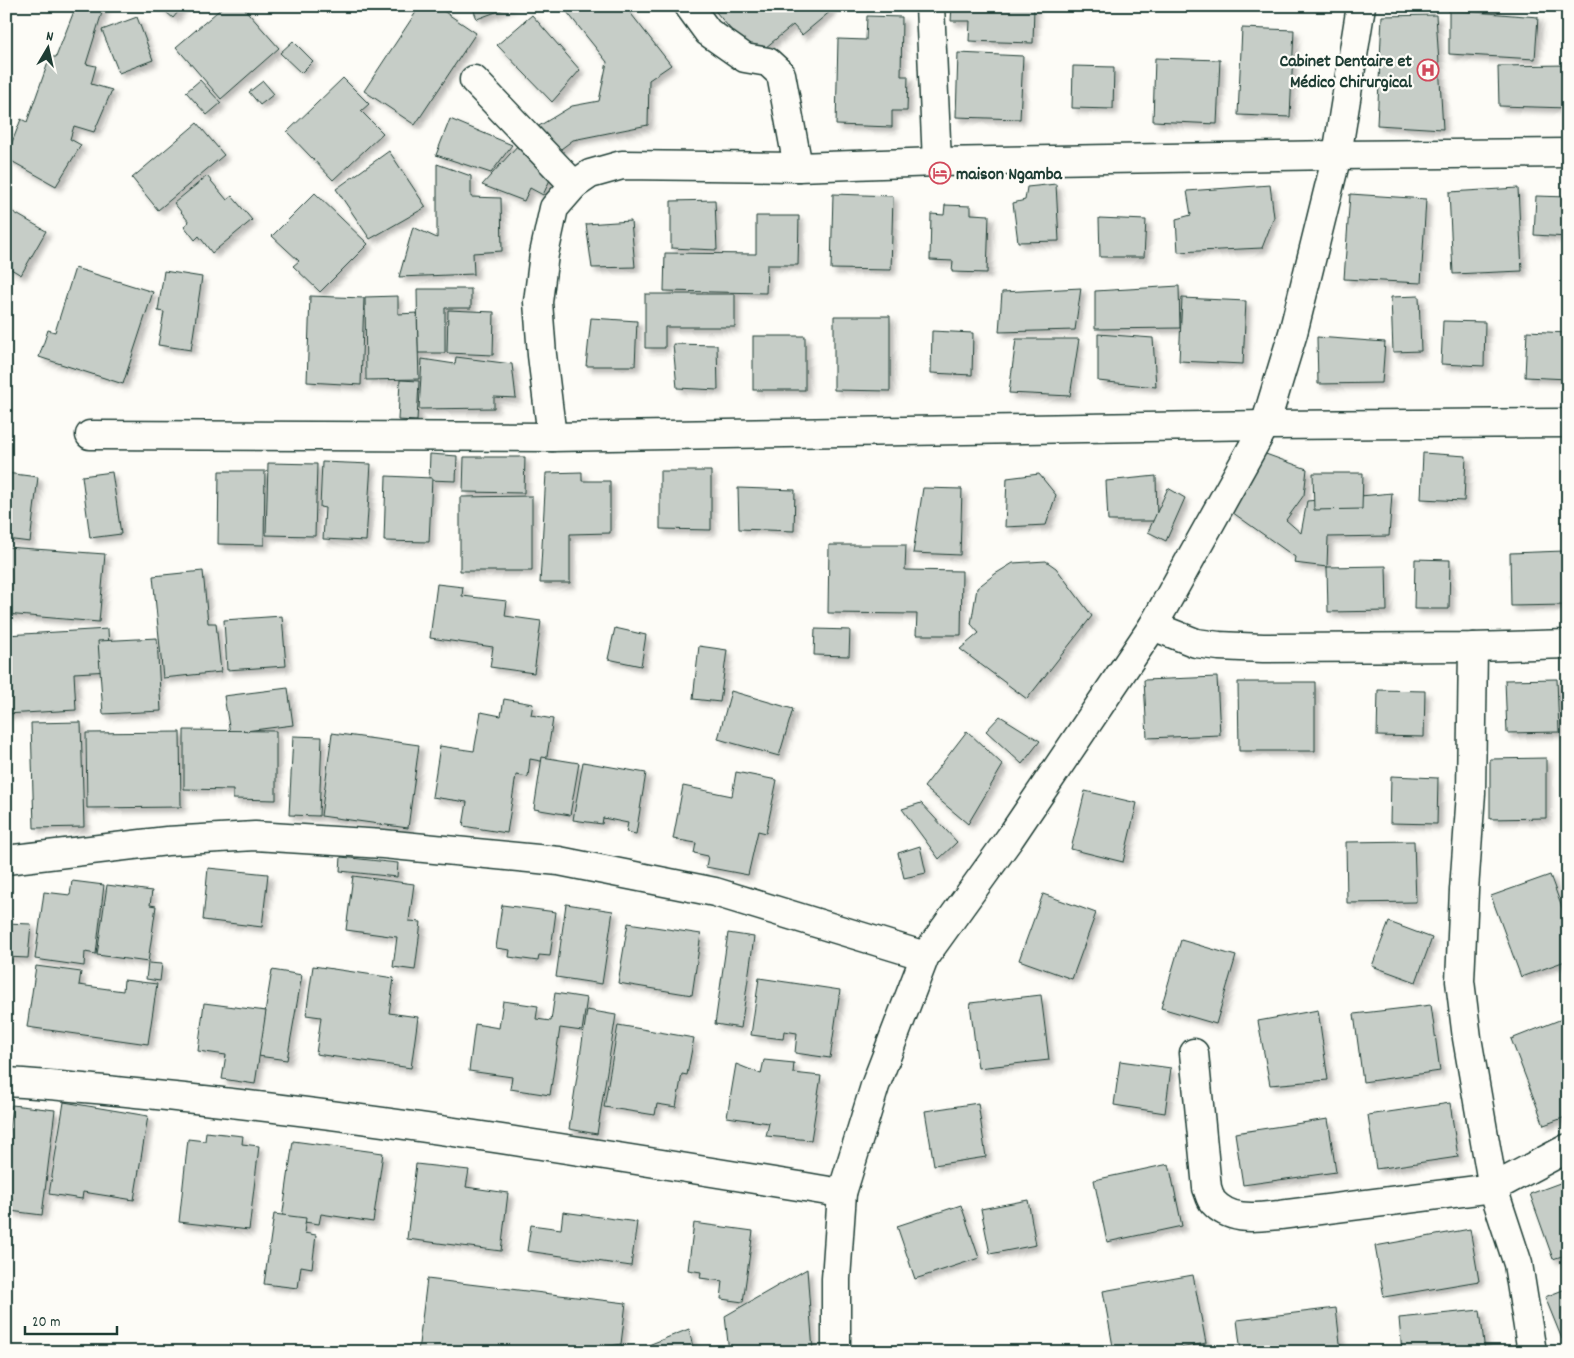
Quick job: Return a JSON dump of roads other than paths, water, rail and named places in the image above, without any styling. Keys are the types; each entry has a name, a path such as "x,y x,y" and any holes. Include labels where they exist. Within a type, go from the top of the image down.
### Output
{"street":[{"path":"689,6 708,32 745,58 768,62 781,74 798,167"},
{"path":"930,6 938,162"},
{"path":"836,1352 836,1279 842,1193 876,1086 925,956 1010,838 1153,626 1265,425 1293,333 1337,155 1361,6"},
{"path":"474,80 574,185"},
{"path":"552,437 538,302 544,254 554,208 574,185 590,174 622,165 798,167 938,162 1568,153"},
{"path":"90,436 552,437 1265,425 1568,423"},
{"path":"1153,626 1196,644 1263,648 1473,647 1568,644"},
{"path":"1473,647 1471,793 1460,982 1467,1038 1493,1188 1518,1264 1532,1352"},
{"path":"6,860 167,841 255,836 383,844 559,861 715,892 925,956"},
{"path":"1194,1053 1207,1188 1212,1201 1228,1213 1246,1218 1493,1188 1568,1148"},
{"path":"6,1082 70,1086 248,1105 435,1129 842,1193"}],"place":[{"name":"Cabinet Dentaire et Médico Chirurgical","path":"1428,70"},
{"name":"maison Ngamba","path":"940,173"}]}
